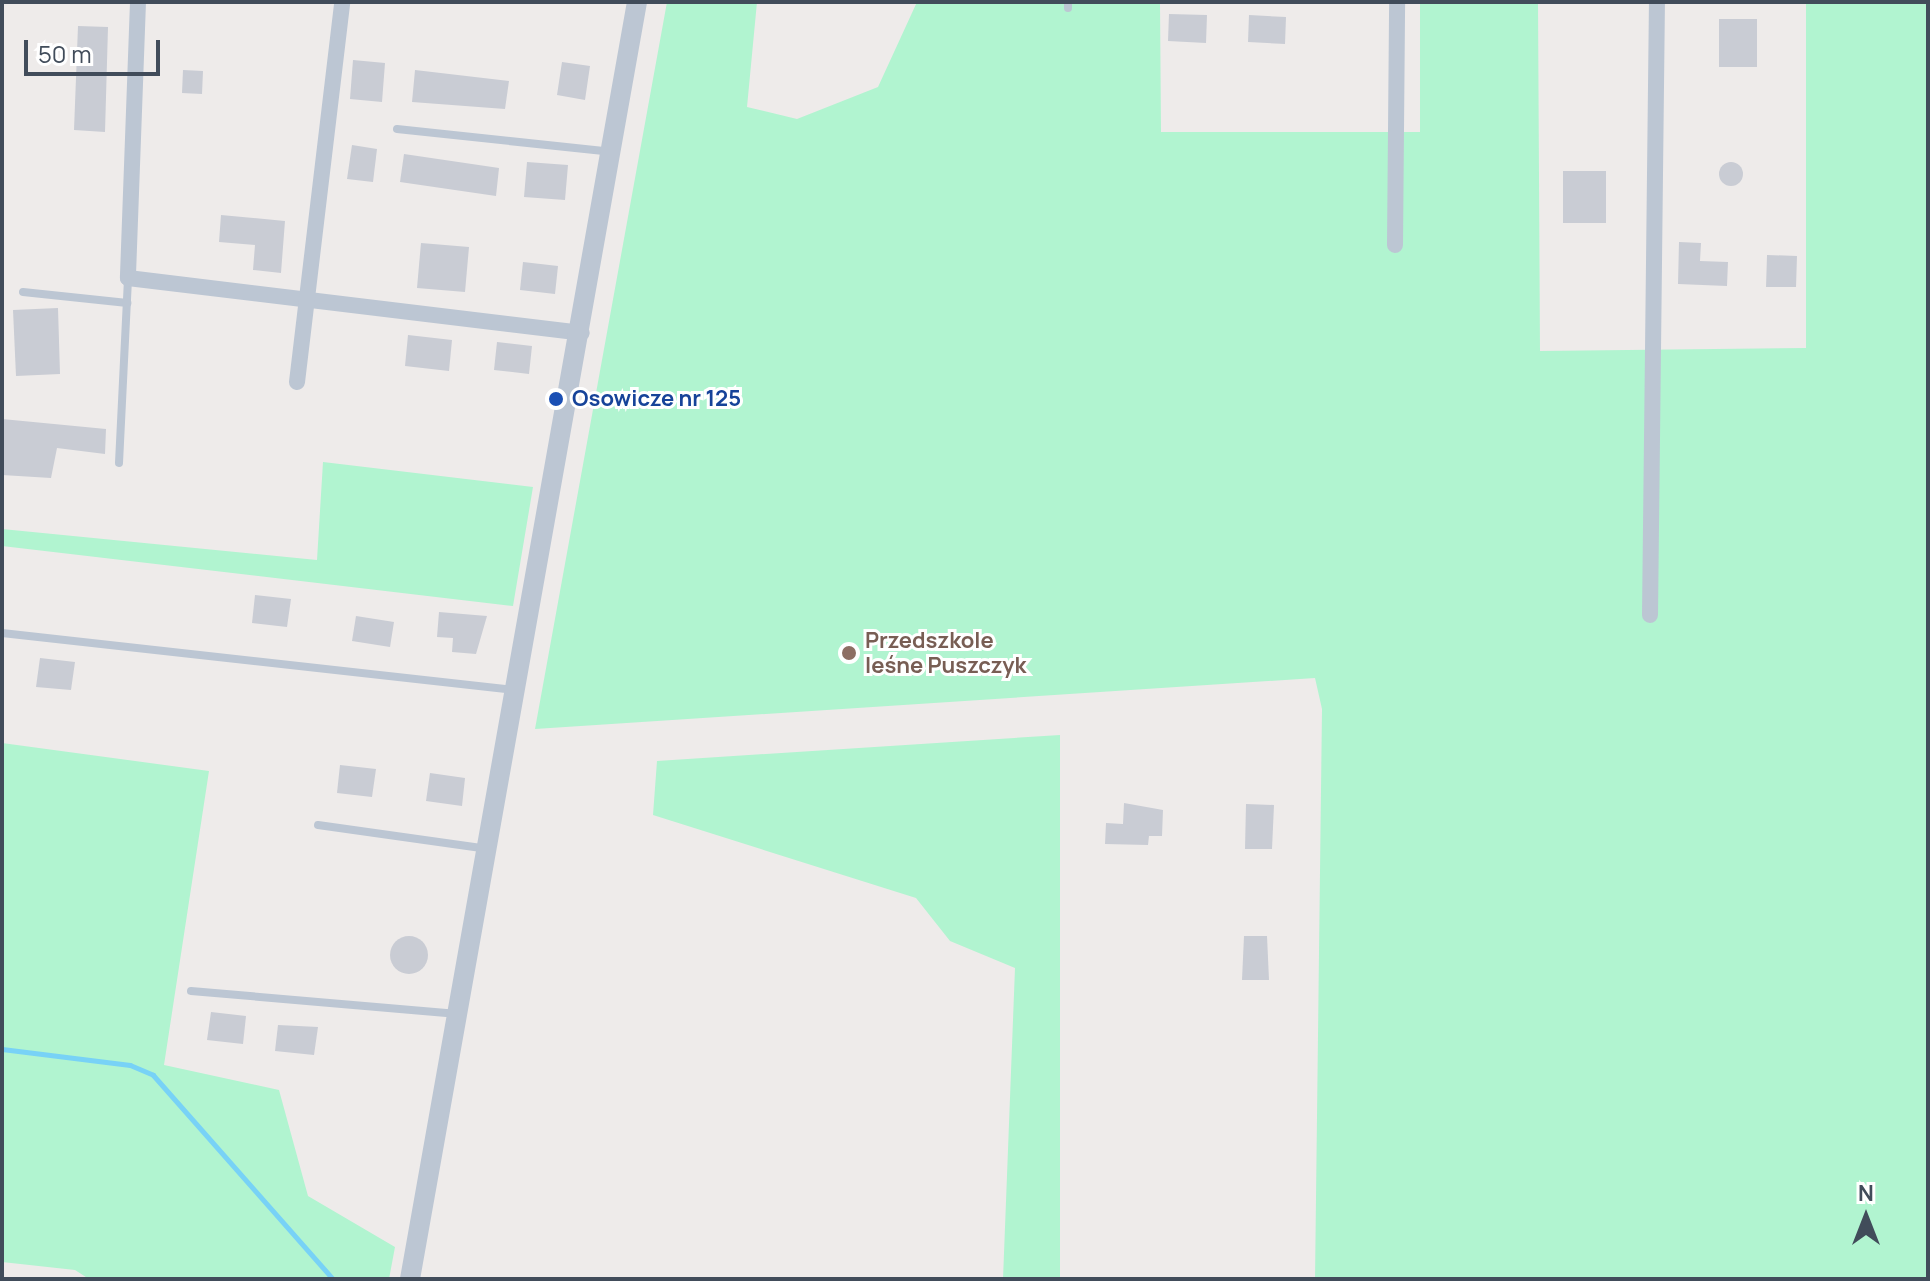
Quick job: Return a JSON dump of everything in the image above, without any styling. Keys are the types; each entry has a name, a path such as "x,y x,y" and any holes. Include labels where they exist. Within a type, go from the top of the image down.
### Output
{"street":[{"path":"138,2 128,278 582,333"},
{"path":"297,382 342,2"},
{"path":"410,1279 582,333 637,2"},
{"path":"1395,245 1397,2"},
{"path":"1650,615 1657,2"}],"lane":[{"path":"397,129 611,152"},
{"path":"119,463 128,278"},
{"path":"23,292 127,303"},
{"path":"2,633 517,690"},
{"path":"318,825 488,849"},
{"path":"191,991 458,1014"}],"green space":[{"path":"667,2 757,2 747,107 797,119 878,87 917,2 1160,2 1161,132 1420,132 1420,2 1538,2 1540,351 1806,348 1806,2 1928,2 1928,1279 1315,1279 1322,709 1315,678 535,729"},
{"path":"323,462 533,487 513,606 2,546 2,529 317,560"},
{"path":"1060,735 1060,1279 1003,1279 1015,968 950,941 916,898 653,815 657,761"},
{"path":"2,743 209,771 164,1065 279,1090 308,1196 395,1247 389,1279 89,1279 75,1270 2,1262"}],"building":[{"path":"1169,14 1207,15 1206,43 1168,41"},
{"path":"1249,15 1286,17 1285,44 1248,42"},
{"path":"1719,19 1757,19 1757,67 1719,67"},
{"path":"78,26 108,27 105,132 74,130"},
{"path":"353,60 385,63 382,102 350,99"},
{"path":"562,62 590,66 585,100 557,95"},
{"path":"183,70 203,71 202,94 182,93"},
{"path":"415,70 509,81 505,109 412,102"},
{"path":"352,145 377,149 373,182 347,179"},
{"path":"404,154 499,168 496,196 400,182"},
{"path":"527,162 568,165 565,200 524,197"},
{"path":"1731,162 1740,165 1743,174 1740,183 1731,186 1722,183 1719,174 1722,165"},
{"path":"1563,171 1606,171 1606,223 1563,223"},
{"path":"221,215 285,221 281,273 253,270 255,245 219,242"},
{"path":"1679,242 1701,243 1700,261 1728,262 1727,286 1678,284"},
{"path":"421,243 469,247 465,292 417,288"},
{"path":"1767,255 1797,256 1796,287 1766,287"},
{"path":"523,262 558,266 555,294 520,290"},
{"path":"58,308 60,374 16,376 13,310"},
{"path":"408,335 452,340 449,371 405,366"},
{"path":"497,342 532,346 529,374 494,370"},
{"path":"2,419 106,429 105,454 57,448 51,478 2,475"},
{"path":"255,595 291,599 287,627 252,623"},
{"path":"439,612 487,616 476,654 452,652 453,638 437,637"},
{"path":"356,616 394,622 390,647 352,641"},
{"path":"40,658 75,662 71,690 36,687"},
{"path":"340,765 376,769 372,797 337,793"},
{"path":"430,773 465,778 462,806 426,801"},
{"path":"1124,803 1163,810 1162,836 1149,836 1148,845 1105,844 1106,823 1123,824"},
{"path":"1246,804 1274,805 1272,849 1245,849"},
{"path":"409,936 422,942 428,955 422,968 409,974 396,968 390,955 396,942"},
{"path":"1244,936 1267,936 1269,980 1242,980"},
{"path":"211,1012 246,1016 243,1044 207,1040"},
{"path":"278,1025 318,1027 314,1055 275,1051"}],"waterway":[{"path":"2,1049 130,1065 153,1075 333,1279"}],"place":[{"name":"Osowicze nr 125","path":"556,399"},
{"name":"Przedszkole leśne Puszczyk","path":"849,653"}]}
